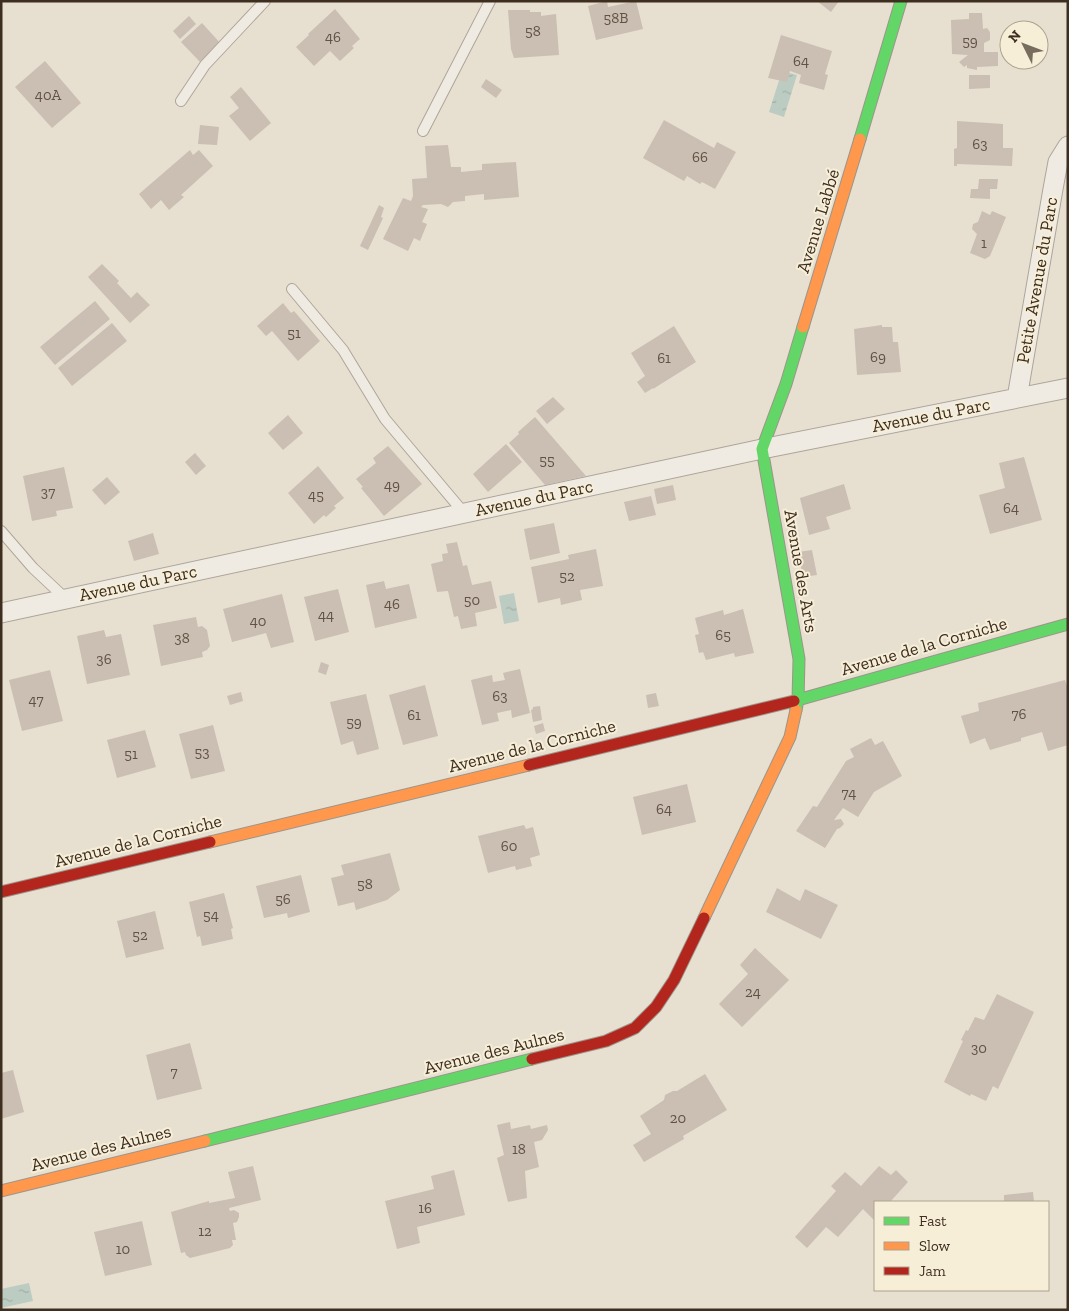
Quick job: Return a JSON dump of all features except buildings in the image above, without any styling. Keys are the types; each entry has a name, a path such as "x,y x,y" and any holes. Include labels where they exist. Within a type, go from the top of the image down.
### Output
{"street":[{"name":"Avenue Labbé","path":"762,449 786,384 901,1"},
{"name":"Petite Avenue du Parc","path":"1017,398 1058,162 1068,146"},
{"name":"Avenue du Parc","path":"1,612 762,449 1068,388"},
{"name":"Avenue des Arts","path":"762,449 799,659 798,700"},
{"name":"Avenue de la Corniche","path":"1,892 798,700 1068,624"},
{"name":"Avenue des Aulnes","path":"1,1191 606,1041 635,1028 656,1007 674,980 790,737 798,700"}],"lane":[{"path":"181,101 205,65 265,1"},
{"path":"423,131 490,1"},
{"path":"292,289 343,350 385,419 464,513"},
{"path":"1,532 33,568 66,598"}],"water":[{"path":"782,71 797,75 784,117 769,112"},
{"path":"514,593 519,621 504,624 499,596"},
{"path":"29,1283 33,1301 1,1308 1,1289"}],"traffic: fast":[{"path":"860,139 901,1"},
{"path":"796,710 799,659 762,449 786,384 803,327"},
{"path":"794,701 1068,624"},
{"path":"205,1141 532,1059"}],"traffic: slow":[{"path":"803,327 860,139"},
{"path":"704,918 790,737 796,710"},
{"path":"210,842 529,765"},
{"path":"1,1191 205,1141"}],"traffic: jam":[{"path":"529,765 794,701"},
{"path":"1,892 210,842"},
{"path":"532,1059 606,1041 635,1028 656,1007 674,980 704,918"}]}
